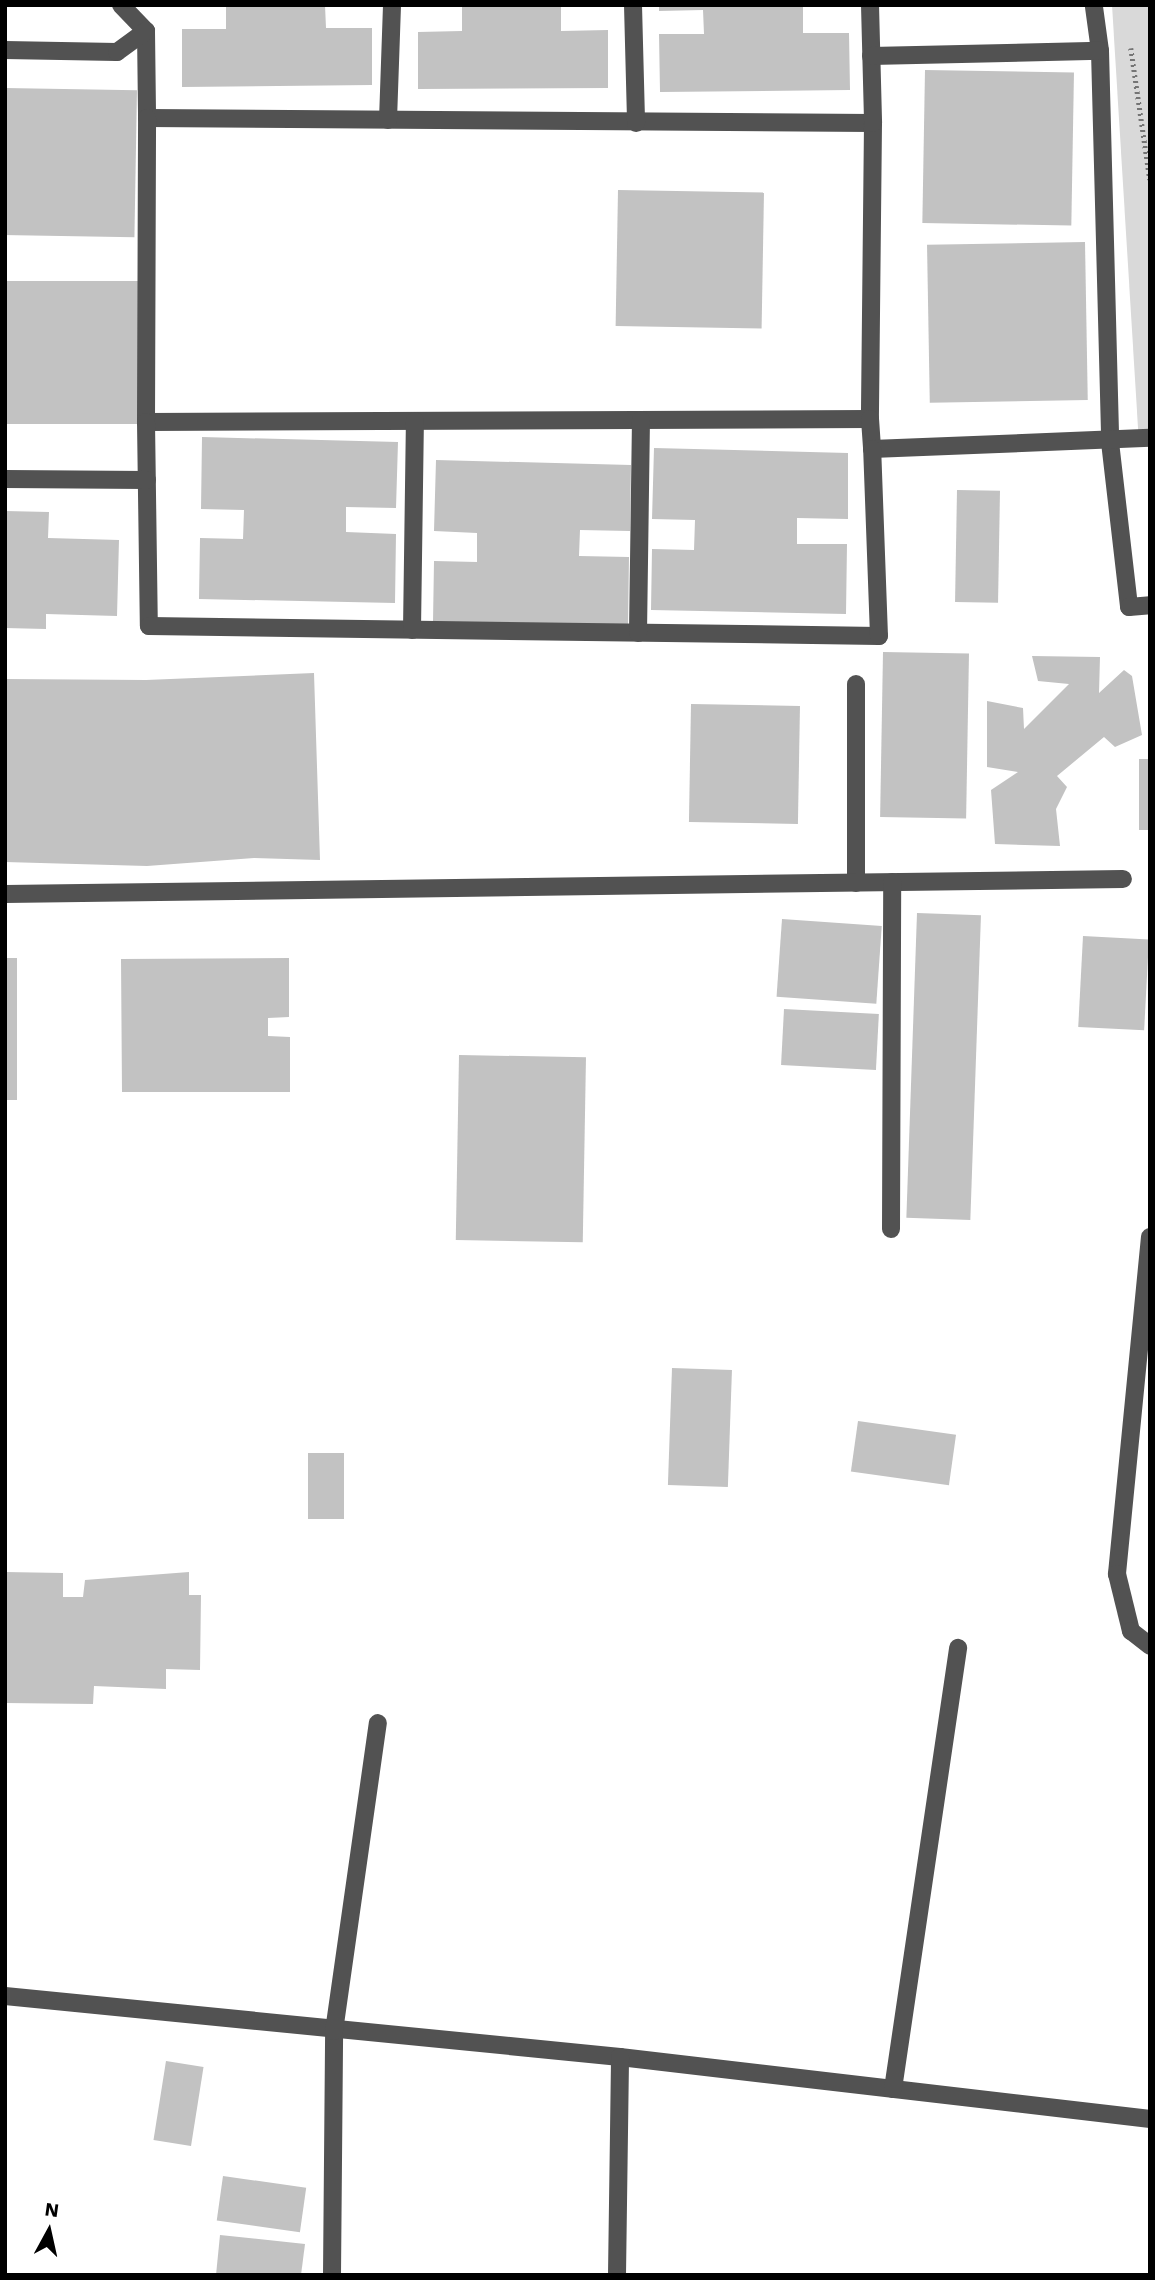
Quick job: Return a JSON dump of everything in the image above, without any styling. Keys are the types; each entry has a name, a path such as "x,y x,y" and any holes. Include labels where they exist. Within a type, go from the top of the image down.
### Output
{"street":[{"path":"121,5 146,31 149,626 879,636 870,419 873,123 870,5"},
{"path":"388,120 392,5"},
{"path":"634,5 636,123"},
{"path":"1094,7 1100,51 1110,442 1129,607 1150,606"},
{"path":"5,50 117,52 146,31"},
{"path":"871,57 1100,51"},
{"path":"147,118 873,123"},
{"path":"638,633 641,419"},
{"path":"146,422 870,419"},
{"path":"412,629 415,421"},
{"path":"872,449 1110,442 1150,438"},
{"path":"5,479 147,480"},
{"path":"856,684 856,883"},
{"path":"5,894 1123,879"},
{"path":"891,1229 892,882"},
{"path":"1150,1237 1117,1574 1131,1631 1150,1646"},
{"path":"893,2089 958,1648"},
{"path":"332,2275 334,2031 378,1723"},
{"path":"5,1996 334,2031 620,2057 1150,2119"},
{"path":"617,2275 620,2057"}],"path":[{"path":"1131,46 1150,180"}],"shaded area":[{"path":"1112,5 1150,5 1150,444 1139,444"}],"building":[{"path":"226,5 325,5 326,28 372,28 372,85 182,87 182,29 226,29"},
{"path":"462,5 561,5 561,31 608,30 608,88 418,89 418,32 462,31"},
{"path":"659,5 803,5 803,33 849,33 850,90 660,92 659,34 704,34 703,10 659,11"},
{"path":"925,70 1074,73 1071,226 922,223"},
{"path":"5,88 137,90 134,237 5,235"},
{"path":"618,190 764,193 762,329 616,326"},
{"path":"1085,242 1088,400 930,403 927,245"},
{"path":"5,281 138,281 138,424 5,424"},
{"path":"202,437 398,442 396,508 346,507 346,532 396,534 395,603 199,599 200,538 243,539 244,510 201,509"},
{"path":"654,448 848,453 848,519 797,518 797,544 847,544 846,614 651,610 652,549 694,550 695,520 652,519"},
{"path":"436,460 631,465 630,531 580,530 579,556 629,557 628,626 433,622 434,561 477,562 477,533 434,531"},
{"path":"957,490 1000,491 998,603 955,602"},
{"path":"5,511 49,512 48,538 119,540 117,616 46,614 46,629 5,628"},
{"path":"883,652 969,654 966,818 880,817"},
{"path":"1032,656 1100,657 1099,693 1124,670 1132,676 1142,735 1115,747 1104,737 1057,776 1067,787 1056,809 1060,846 995,844 991,790 1018,772 987,767 987,701 1023,708 1024,729 1069,684 1038,681"},
{"path":"314,673 320,860 254,858 147,866 5,862 5,679 146,680"},
{"path":"691,704 800,706 798,824 689,822"},
{"path":"1139,759 1150,759 1150,830 1139,830"},
{"path":"917,913 981,915 970,1220 906,1218"},
{"path":"782,919 882,926 876,1004 777,997"},
{"path":"1083,936 1149,939 1144,1030 1078,1027"},
{"path":"5,958 17,958 17,1100 5,1100"},
{"path":"289,958 289,1017 268,1018 268,1036 290,1037 290,1092 122,1092 121,959"},
{"path":"784,1009 879,1014 876,1070 781,1065"},
{"path":"459,1055 586,1057 583,1242 456,1240"},
{"path":"672,1368 732,1370 728,1487 668,1485"},
{"path":"858,1421 956,1435 949,1485 851,1472"},
{"path":"308,1453 344,1453 344,1519 308,1519"},
{"path":"5,1572 63,1573 63,1597 83,1597 85,1580 189,1572 189,1595 201,1595 200,1670 166,1669 166,1689 94,1686 93,1704 5,1703"},
{"path":"166,2061 204,2067 191,2146 153,2140"},
{"path":"223,2176 306,2188 300,2232 217,2221"},
{"path":"220,2235 305,2244 301,2275 216,2275"}]}
